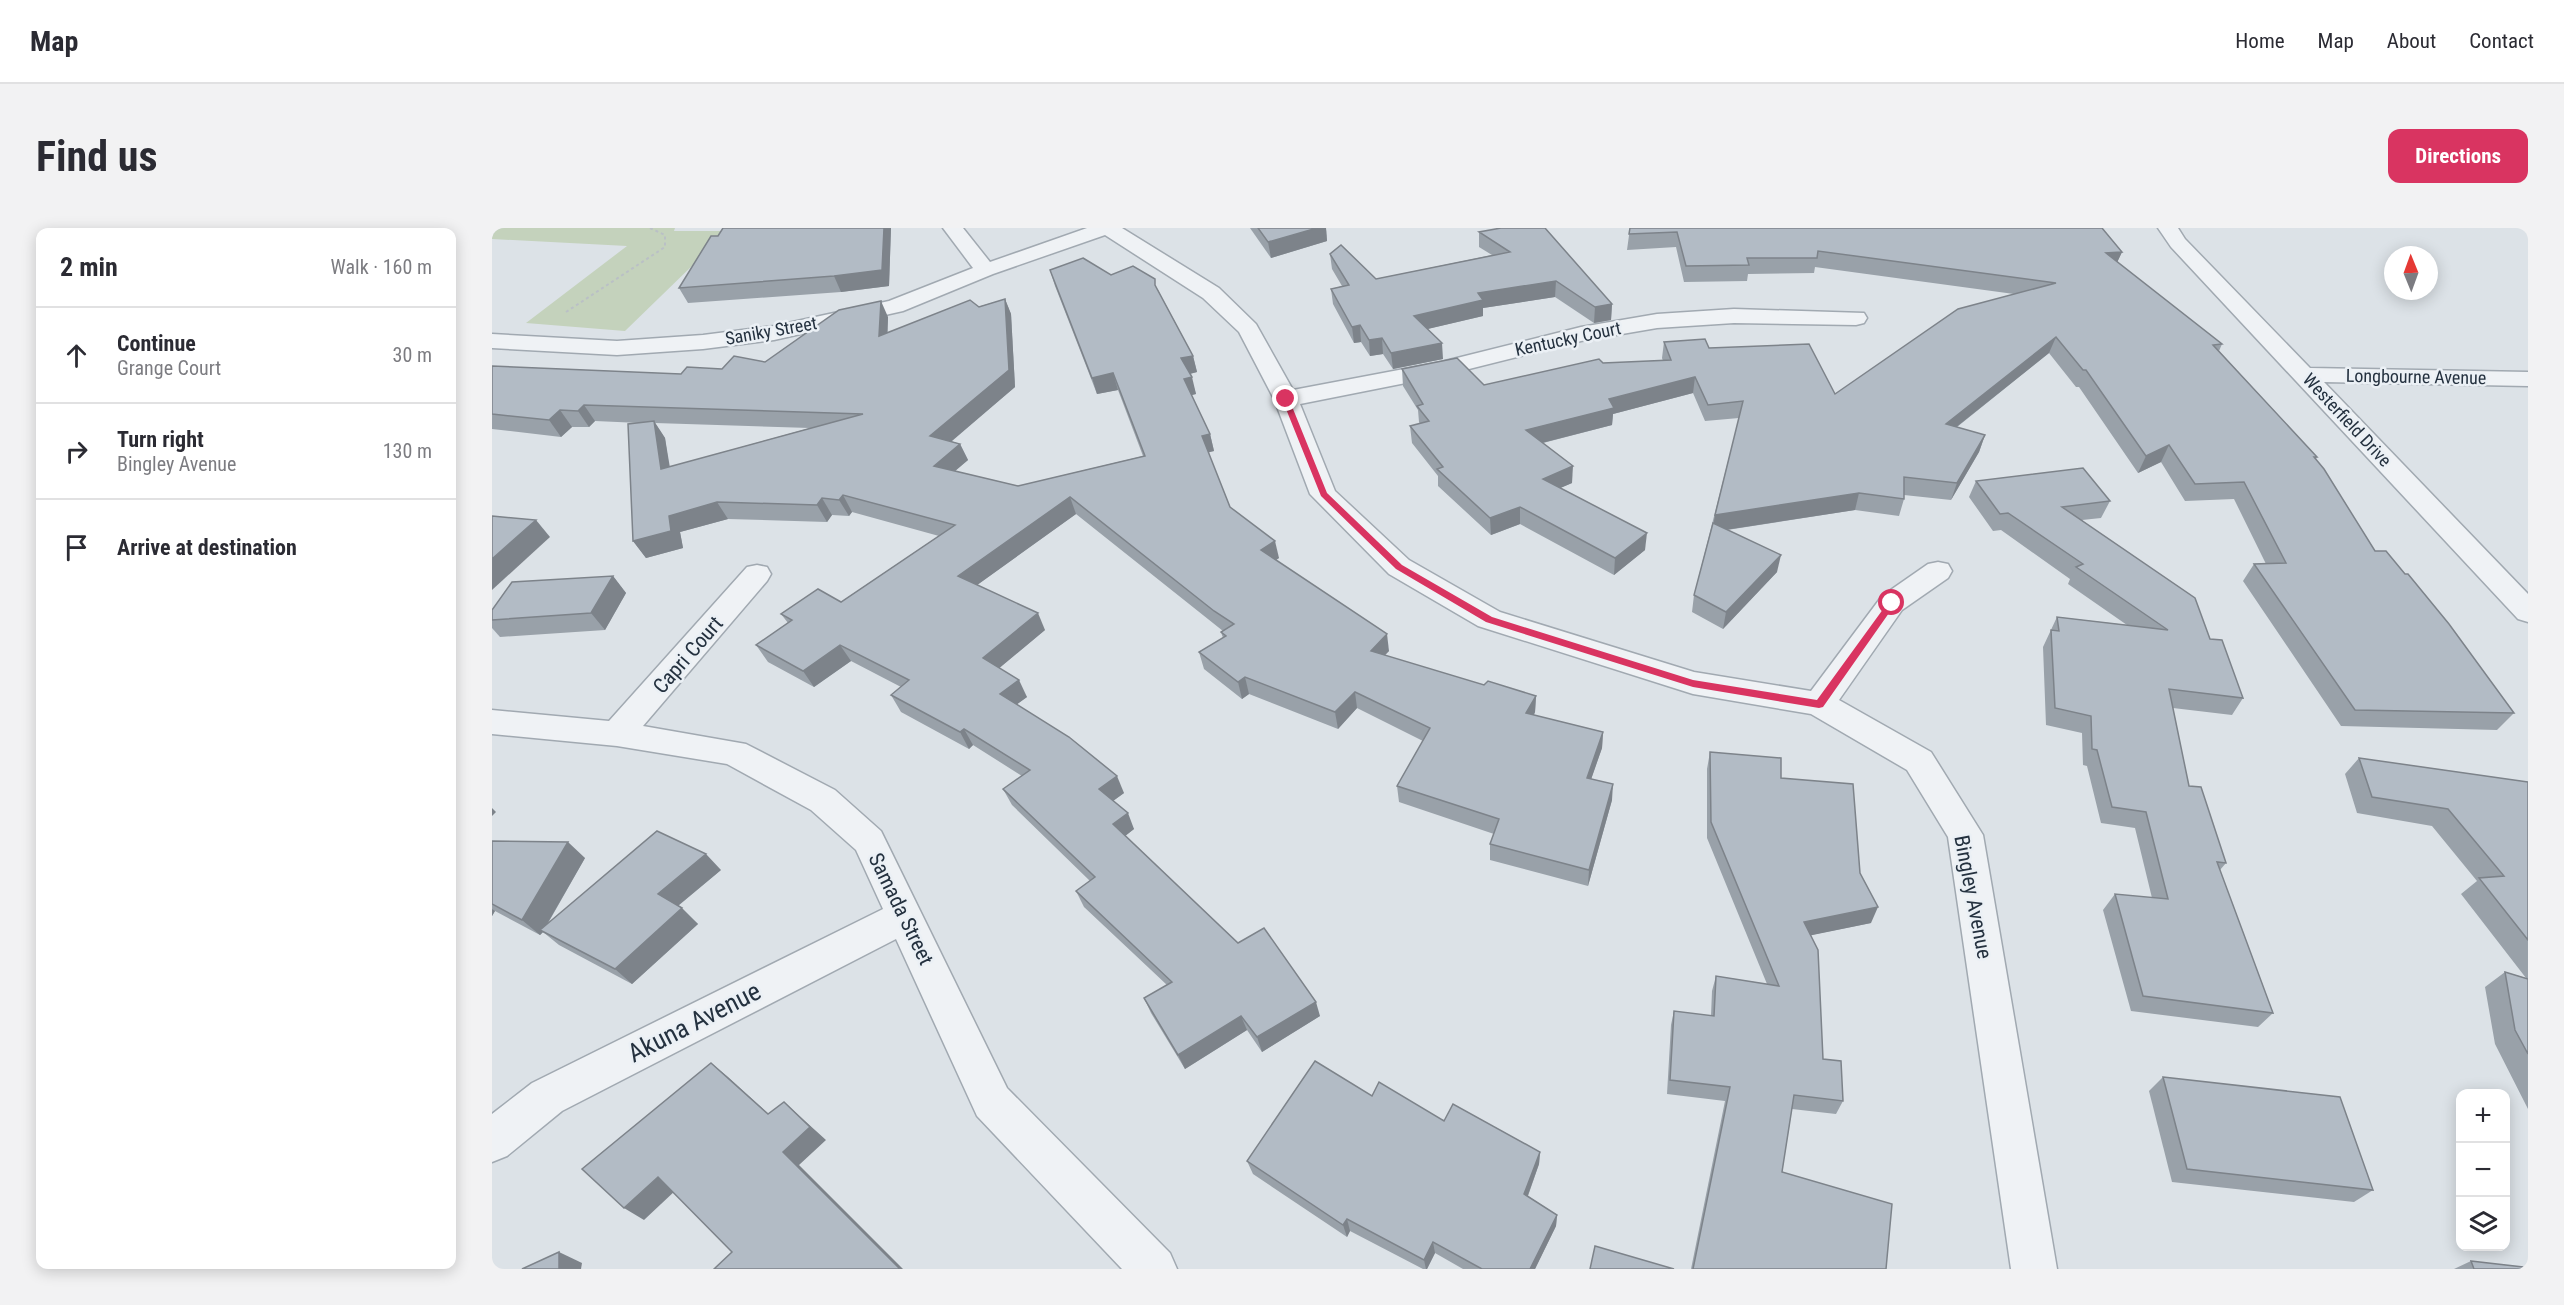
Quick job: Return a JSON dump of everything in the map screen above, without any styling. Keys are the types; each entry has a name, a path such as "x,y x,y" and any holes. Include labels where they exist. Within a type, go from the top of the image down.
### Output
{"street":[{"path":"953,228 986,270"},
{"name":"Saniky Street","path":"492,341 617,348 703,342 774,333 895,306 986,270 1107,228"},
{"name":"Bingley Avenue","path":"1107,228 1211,293 1248,329 1286,399 1323,494 1399,567 1489,620 1693,684 1819,704 1919,761 1965,835 2034,1269"},
{"name":"Westerfield Drive","path":"2168,228 2178,243 2528,612"},
{"name":"Kentucky Court","path":"1286,399 1441,369 1581,334 1657,321 1734,316 1856,318"},
{"name":"Longbourne Avenue","path":"2305,375 2528,379"},
{"path":"1819,704 1892,603 1938,571"},
{"name":"Capri Court","path":"617,734 757,574"},
{"name":"Samada Street","path":"492,722 617,734 734,753 823,800 868,841 992,1102 1154,1269"},
{"name":"Akuna Avenue","path":"492,1141 547,1097 905,916"}],"path":[{"path":"520,342 665,247 665,235 650,228"}],"green space":[{"path":"492,228 675,228 674,231 728,231 625,331 526,323 627,246 492,239"}],"building":[{"path":"723,228 884,228 882,270 679,288 711,236 718,236"},
{"path":"1258,228 1317,228 1268,242"},
{"path":"1501,228 1545,228 1612,304 1595,307 1556,281 1478,293 1483,300 1414,316 1442,343 1391,353 1382,338 1369,340 1360,325 1352,327 1331,289 1349,285 1330,254 1341,245 1376,279 1510,252 1479,232"},
{"path":"1630,228 2102,228 2122,252 2106,253 2222,344 2213,345 2317,457 2314,457 2324,469 2375,551 2386,551 2405,574 2408,574 2449,624 2514,713 2355,710 2254,564 2286,563 2244,482 2195,484 2169,445 2146,456 2086,370 2083,370 2056,337 1946,424 1985,435 1957,483 1904,477 1904,499 1859,493 1715,515 1743,401 1708,405 1695,377 1609,399 1614,408 1526,430 1573,466 1543,479 1647,533 1615,558 1520,507 1490,518 1437,469 1443,467 1410,426 1429,421 1417,406 1423,404 1402,369 1457,358 1484,385 1599,359 1603,363 1671,360 1664,342 1705,339 1709,348 1809,344 1835,394 1958,309 2056,283 1818,251 1817,258 1747,258 1749,265 1686,266 1677,232 1629,234"},
{"path":"1083,258 1111,275 1133,266 1155,279 1155,285 1193,356 1181,358 1192,377 1184,379 1210,434 1202,436 1230,507 1275,541 1261,550 1387,634 1371,651 1484,685 1488,681 1536,696 1526,713 1603,732 1587,778 1613,784 1589,870 1490,844 1499,819 1397,786 1430,728 1355,692 1335,712 1245,677 1238,682 1199,652 1226,636 1221,632 1234,624 1214,611 1070,497 958,576 1038,613 983,658 1019,680 1000,694 1069,737 1117,776 1099,789 1128,813 1113,824 1238,943 1264,928 1316,1002 1257,1037 1241,1016 1178,1055 1144,998 1172,982 1076,891 1095,877 1003,789 1030,770 964,729 960,732 891,695 909,680 840,645 803,671 756,645 792,620 781,614 818,589 841,602 955,525 843,495 839,500 822,498 817,505 717,502 669,516 671,531 633,541 628,424 654,421 661,469 863,414 584,405 578,411 560,410 549,420 492,414 492,366 681,374 687,367 722,369 734,356 765,362 839,310 881,301 879,336 970,300 979,307 1005,299 1009,370 930,436 960,444 934,466 1018,486 1145,456 1113,373 1092,378 1050,270"},
{"path":"2083,468 2110,501 2062,507 2195,598 2210,639 2222,640 2243,698 2169,689 2189,786 2201,787 2226,863 2217,862 2273,1013 2143,996 2115,894 2168,899 2146,812 2112,807 2097,750 2092,749 2091,716 2055,708 2051,630 2059,631 2057,617 2168,630 2076,567 2083,564 2008,513 2000,514 1976,481"},
{"path":"492,516 536,520 492,559"},
{"path":"1713,523 1781,555 1726,612 1694,595"},
{"path":"613,576 591,613 492,620 492,610 512,582"},
{"path":"1710,752 1781,758 1781,778 1853,784 1860,873 1878,907 1804,922 1818,950 1823,1059 1841,1061 1843,1101 1794,1095 1782,1172 1892,1204 1886,1269 1693,1269 1730,1087 1670,1080 1674,1011 1714,1016 1716,976 1779,986 1711,822"},
{"path":"2359,758 2528,782 2528,940 2479,878 2504,876 2448,809 2372,797"},
{"path":"657,831 706,854 658,894 682,908 615,969 540,930"},
{"path":"492,841 568,842 522,920 492,904"},
{"path":"2505,972 2528,979 2528,1054 2515,1030"},
{"path":"1315,1061 1372,1096 1379,1082 1444,1121 1453,1104 1540,1152 1524,1194 1557,1215 1530,1269 1482,1269 1433,1242 1424,1260 1347,1219 1343,1225 1247,1161"},
{"path":"711,1063 768,1114 784,1102 810,1127 783,1152 900,1269 714,1269 732,1252 658,1177 624,1208 582,1169"},
{"path":"2163,1077 2340,1097 2373,1190 2187,1169"},
{"path":"1595,1246 1674,1269 1590,1269"},
{"path":"559,1252 559,1269 522,1269"},
{"path":"2471,1261 2523,1267 2524,1269 2474,1269"}],"route":[{"path":"1286,399 1323,494 1399,567 1489,620 1693,684 1819,704 1892,603"}]}
